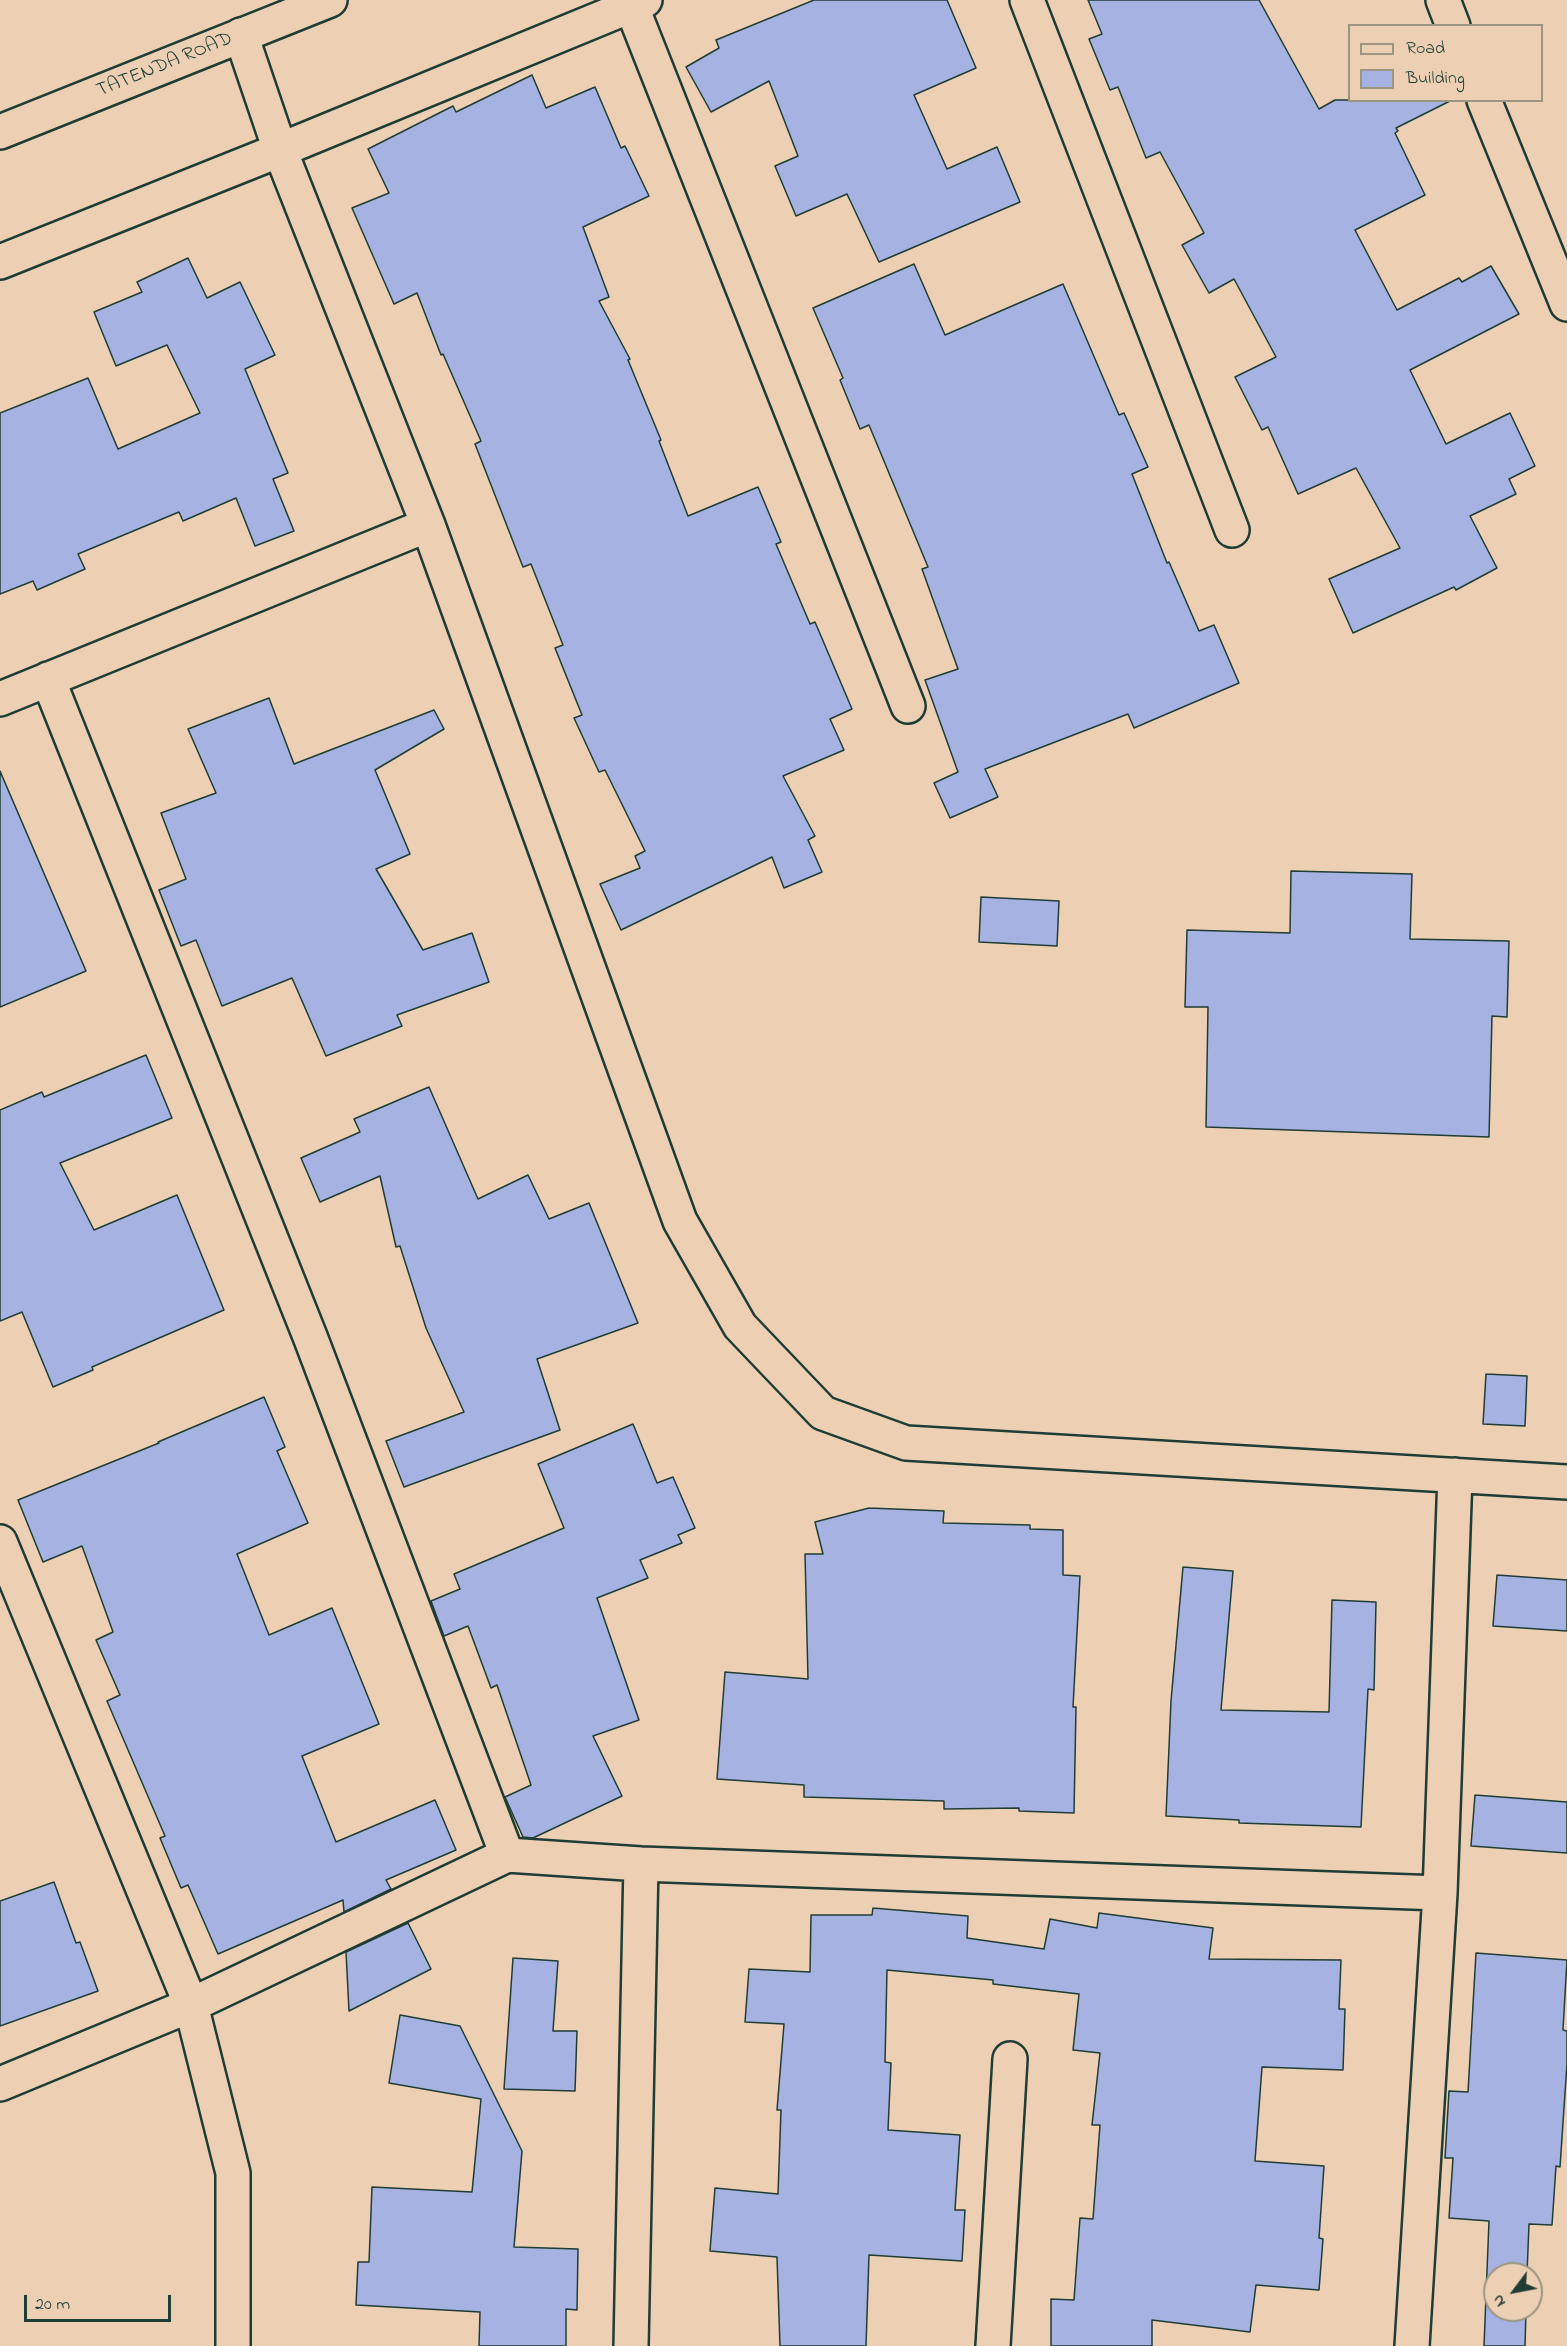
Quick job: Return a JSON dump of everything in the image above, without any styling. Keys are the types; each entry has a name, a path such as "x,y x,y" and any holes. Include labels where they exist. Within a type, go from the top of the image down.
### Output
{"street":[{"name":"TATENDA ROAD","path":"0,132 330,0"},
{"path":"1027,0 1232,530"},
{"path":"1443,0 1452,24"},
{"path":"0,262 638,3 908,706"},
{"path":"241,35 280,150 428,525 680,1221 740,1326 823,1413 906,1443 1567,1482"},
{"path":"1485,102 1567,304"},
{"path":"0,699 428,525"},
{"path":"48,679 311,1339 507,1855"},
{"path":"1412,2346 1440,1893 1455,1475"},
{"path":"0,1542 192,2005 233,2173 233,2346"},
{"path":"0,2084 192,2005 507,1855 641,1864 1440,1893"},
{"path":"631,2346 641,1864"},
{"path":"993,2346 1010,2059"}],"building":[{"path":"814,0 947,0 976,68 914,95 947,169 997,147 1020,202 879,262 847,194 796,216 775,166 798,156 769,81 711,112 686,67 719,48 716,40"},
{"path":"1088,0 1259,0 1319,109 1335,100 1448,102 1396,128 1398,131 1395,133 1425,195 1355,230 1397,310 1459,278 1462,282 1491,266 1519,314 1410,370 1446,444 1510,413 1535,466 1509,479 1516,494 1470,516 1497,568 1456,590 1454,587 1353,633 1329,579 1400,548 1356,468 1298,494 1268,427 1262,430 1235,377 1276,357 1234,279 1209,293 1182,245 1204,233 1160,152 1146,158 1118,87 1110,90 1089,39 1102,34"},
{"path":"532,75 546,108 595,87 621,148 625,146 649,196 583,227 609,297 599,301 630,359 628,360 661,440 659,441 688,516 758,487 781,542 776,544 810,624 815,622 852,709 830,719 844,750 783,776 815,836 808,840 822,872 784,888 772,857 621,930 600,884 640,868 635,856 645,851 605,770 599,772 574,718 582,715 555,648 563,645 531,564 523,567 475,444 481,441 443,354 441,355 417,293 394,304 352,208 389,193 368,149 453,106 456,112"},
{"path":"188,258 207,298 240,282 275,355 245,369 288,473 273,479 294,531 255,546 236,498 183,521 179,512 78,554 85,569 37,590 33,581 0,594 0,413 88,378 118,449 200,413 167,345 116,366 94,312 142,292 137,282"},
{"path":"914,264 945,335 1063,284 1119,415 1124,413 1148,467 1132,474 1167,563 1169,562 1199,631 1214,625 1239,683 1134,728 1128,714 985,769 998,797 950,818 934,783 958,772 925,680 958,669 922,569 928,567 869,425 860,429 840,380 843,378 813,308"},
{"path":"269,698 294,764 434,710 444,729 375,770 410,854 376,869 423,950 472,933 489,982 397,1015 402,1026 326,1056 292,978 222,1006 196,940 181,946 159,890 186,879 161,813 216,793 188,729"},
{"path":"0,771 86,971 0,1007"},
{"path":"1291,871 1412,874 1410,939 1509,941 1507,1017 1492,1016 1489,1137 1206,1127 1208,1007 1185,1007 1187,930 1290,933"},
{"path":"981,897 1059,901 1057,946 979,942"},
{"path":"146,1055 172,1118 60,1163 94,1230 177,1195 224,1310 92,1367 93,1370 53,1387 22,1312 0,1321 0,1110 42,1092 44,1097"},
{"path":"429,1087 478,1199 528,1175 549,1219 589,1203 638,1323 537,1359 560,1430 404,1487 386,1441 464,1412 426,1328 400,1246 396,1247 380,1176 320,1202 301,1158 360,1132 354,1119"},
{"path":"1486,1374 1527,1376 1525,1426 1483,1424"},
{"path":"264,1397 285,1447 277,1451 308,1523 237,1554 269,1635 332,1608 379,1724 302,1756 336,1842 435,1800 456,1850 386,1880 391,1889 344,1912 343,1900 218,1954 188,1885 181,1888 160,1838 165,1836 107,1701 120,1695 96,1640 113,1632 82,1546 43,1562 18,1500 159,1443"},
{"path":"633,1424 657,1483 673,1477 695,1528 678,1535 682,1543 640,1560 648,1578 597,1598 639,1720 593,1736 622,1796 533,1838 523,1837 505,1797 531,1785 497,1685 491,1688 468,1626 444,1636 431,1601 460,1589 454,1574 564,1528 538,1464"},
{"path":"869,1508 944,1511 943,1523 1030,1525 1030,1529 1063,1530 1063,1575 1080,1576 1073,1707 1076,1707 1074,1813 1019,1811 1019,1808 944,1809 944,1801 804,1797 804,1785 717,1779 725,1672 808,1679 805,1554 823,1554 815,1522"},
{"path":"1183,1567 1233,1571 1221,1710 1329,1712 1332,1600 1376,1602 1374,1690 1368,1689 1361,1827 1239,1823 1239,1820 1166,1816 1171,1701"},
{"path":"1497,1575 1567,1580 1567,1631 1493,1626"},
{"path":"1475,1795 1567,1802 1567,1853 1471,1846"},
{"path":"54,1882 76,1943 80,1942 98,1991 0,2026 0,1901"},
{"path":"873,1908 968,1916 967,1938 1044,1949 1050,1919 1097,1928 1099,1913 1213,1928 1209,1959 1341,1960 1339,2009 1345,2009 1343,2070 1262,2067 1255,2161 1324,2166 1319,2238 1323,2239 1319,2290 1256,2285 1250,2332 1152,2320 1152,2346 1051,2346 1051,2299 1074,2300 1080,2218 1093,2219 1100,2125 1092,2125 1100,2053 1073,2050 1079,1994 993,1984 993,1980 887,1970 885,2062 891,2063 888,2130 960,2135 955,2210 965,2210 962,2261 869,2255 866,2346 780,2346 777,2257 710,2251 715,2188 778,2194 781,2110 777,2110 784,2024 745,2022 749,1969 810,1972 811,1915 872,1915"},
{"path":"408,1923 431,1969 349,2011 346,1952"},
{"path":"1476,1953 1567,1960 1563,2030 1567,2031 1567,2064 1560,2167 1556,2166 1552,2225 1529,2224 1527,2262 1487,2262 1489,2221 1449,2218 1453,2158 1445,2158 1449,2091 1468,2092"},
{"path":"513,1958 558,1961 553,2031 577,2031 575,2091 504,2089"},
{"path":"400,2015 460,2026 522,2151 514,2247 578,2249 577,2310 566,2309 566,2346 479,2346 480,2312 356,2305 358,2262 369,2262 372,2187 472,2192 481,2099 389,2083"},
{"path":"1485,2322 1526,2322 1525,2346 1484,2346"}]}
